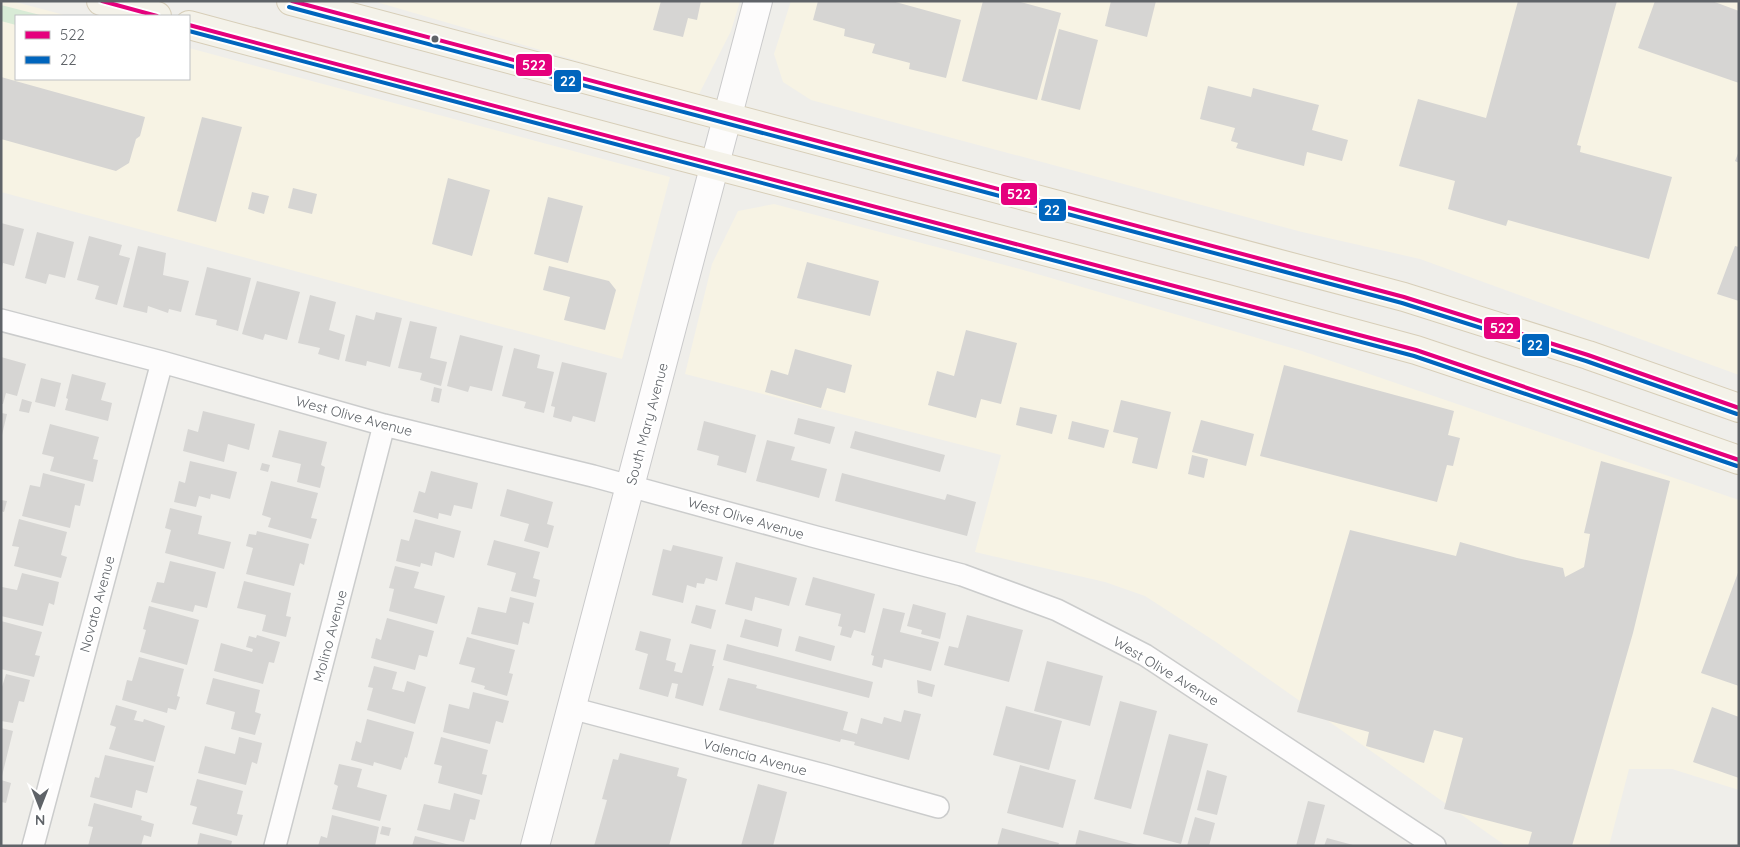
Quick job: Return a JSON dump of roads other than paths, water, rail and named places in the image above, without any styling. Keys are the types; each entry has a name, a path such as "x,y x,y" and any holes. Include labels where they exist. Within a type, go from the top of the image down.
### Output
{"main road":[{"path":"101,1 154,15"},
{"path":"291,1 1404,297 1588,356 1739,408"},
{"name":"South Mary Avenue","path":"535,846 758,1"},
{"path":"190,25 1416,350 1591,408 1739,460"}],"street":[{"name":"West Olive Avenue","path":"1,320 162,362 384,425 630,486 962,575 1057,610 1145,654 1435,846"},
{"name":"Novato Avenue","path":"33,846 162,362"},
{"name":"Molino Avenue","path":"275,846 384,425"},
{"name":"Valencia Avenue","path":"571,708 938,807"}]}
